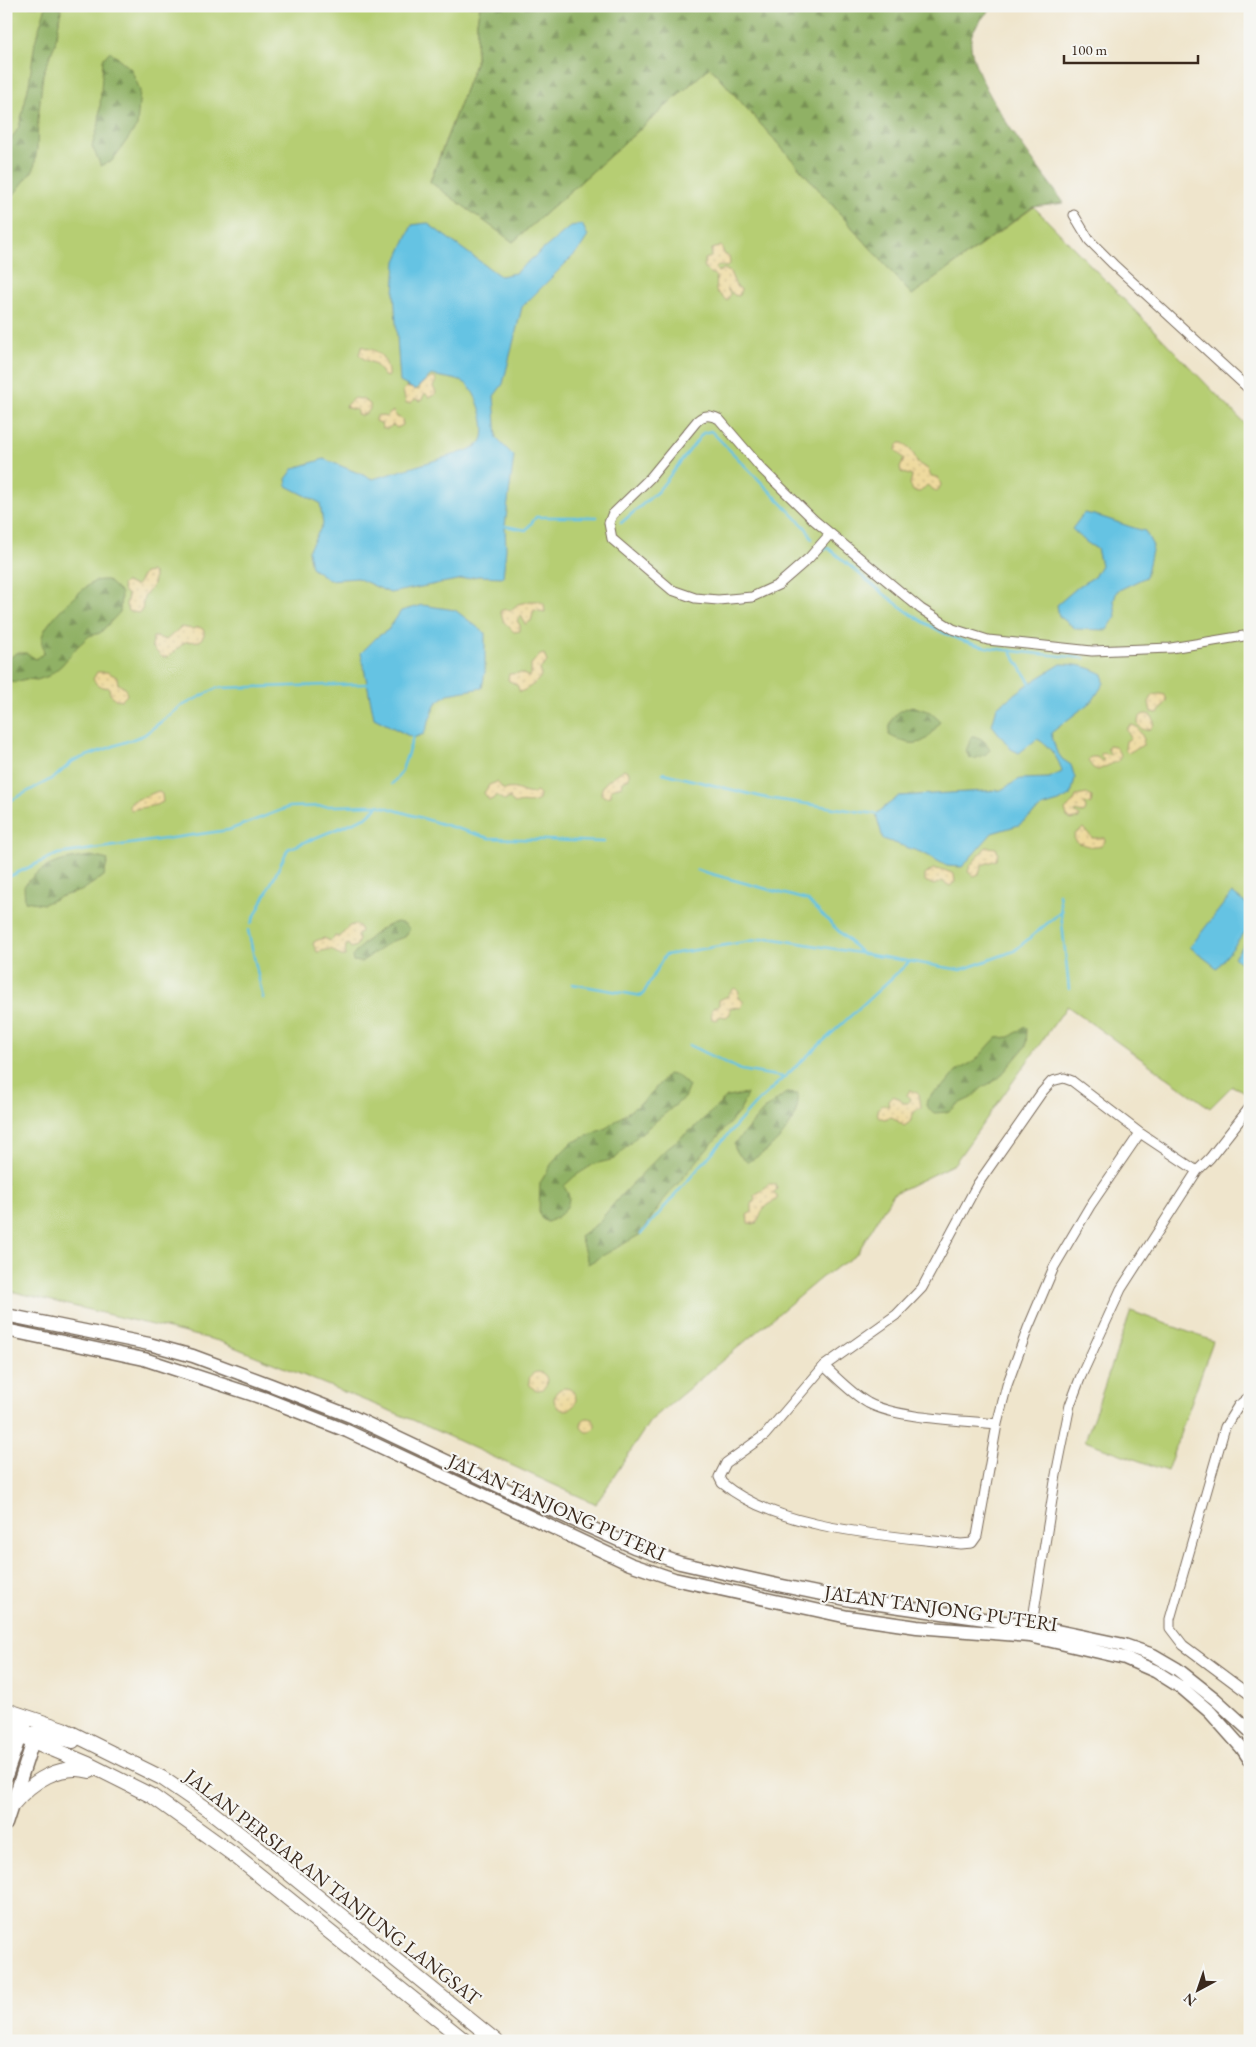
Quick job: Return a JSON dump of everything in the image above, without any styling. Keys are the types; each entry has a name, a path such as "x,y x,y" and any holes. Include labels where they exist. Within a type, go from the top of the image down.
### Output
{"main road":[{"name":"JALAN PERSIARAN TANJUNG LANGSAT","path":"6,1710 43,1721 110,1751 162,1778 210,1811 496,2041"},
{"path":"6,1718 18,1724 28,1737 45,1734 110,1751"},
{"name":"JALAN PERSIARAN TANJUNG LANGSAT","path":"6,1732 28,1737 120,1779 152,1796 234,1855 465,2041"},
{"path":"14,1804 26,1790 46,1777 68,1768 82,1769 120,1779"}],"street":[{"path":"1074,215 1089,240 1113,264 1250,390"},
{"path":"830,534 809,558 778,585 752,596 718,600 695,598 672,590 612,539 609,522 612,515 650,478 696,421 702,416 711,416 719,419 761,468 830,534 921,609 953,628 988,640 1092,651 1171,648 1250,635"},
{"path":"1140,1132 1090,1206 1054,1267 1007,1385 997,1424 977,1536 972,1542 968,1544 849,1529 796,1520 761,1508 729,1489 719,1477 726,1463 765,1435 824,1366 896,1315 922,1288 977,1185 1042,1092 1052,1081 1064,1078 1072,1081 1140,1132 1197,1171"},
{"path":"1031,1631 1056,1475 1070,1405 1081,1376 1121,1289 1197,1171 1210,1158 1248,1110"},
{"name":"JALAN TANJONG PUTERI","path":"6,1314 149,1344 193,1356 353,1417 522,1497 625,1543 680,1563 851,1600 1124,1645 1153,1655 1177,1669 1215,1699 1250,1732"},
{"name":"JALAN TANJONG PUTERI","path":"6,1330 144,1359 266,1398 347,1431 630,1564 674,1579 848,1617 917,1627 1031,1631 1125,1658 1155,1671 1182,1688 1210,1712 1242,1748 1250,1760"},
{"path":"824,1366 867,1402 887,1411 997,1424"},
{"path":"1250,1396 1238,1406 1225,1427 1170,1619 1170,1628 1183,1645 1250,1695"},
{"path":"1177,1669 1173,1677 1182,1688"},
{"path":"6,1776 28,1737"},
{"path":"6,1824 14,1804 28,1737"}],"green space":[{"path":"6,6 480,6 477,21 476,61 430,181 513,242 710,67 912,295 1034,207 1250,429 1250,1094 1232,1086 1210,1108 1067,1006 954,1164 893,1194 856,1255 822,1277 650,1421 596,1504 415,1421 219,1341 6,1290"},
{"path":"46,6 60,6 61,11 55,44 43,74 34,169 8,202 6,202 6,147 19,127 29,84 35,42"},
{"path":"480,6 993,6 972,34 972,50 978,71 1005,120 1064,203 1033,207 912,295 710,67 513,242 430,182 476,61 477,21"},
{"path":"110,51 131,69 140,90 137,126 112,161 101,166 92,146 99,123 103,59"},
{"path":"107,580 121,593 120,612 100,633 89,636 49,676 37,680 26,679 15,682 6,680 6,661 16,653 26,653 36,659 44,653 42,637 51,621 74,597 89,585 95,581"},
{"path":"912,706 930,712 940,721 930,736 919,743 906,742 889,735 894,716"},
{"path":"972,736 983,740 990,750 986,754 974,759 969,757 966,751"},
{"path":"91,856 108,860 104,876 81,891 43,904 25,901 24,886 46,867 62,861"},
{"path":"397,922 405,924 410,929 405,937 392,941 361,962 353,961 352,957 372,936 384,927"},
{"path":"1025,1026 1027,1029 1026,1046 998,1079 983,1087 971,1098 958,1104 949,1112 934,1113 926,1106 927,1100 932,1094 944,1086 956,1071 975,1061 996,1038 1010,1037"},
{"path":"668,1074 678,1076 689,1086 684,1098 634,1139 615,1159 594,1164 575,1176 564,1186 569,1198 565,1210 555,1219 547,1222 541,1218 539,1212 540,1183 554,1160 571,1143 606,1128 645,1100"},
{"path":"786,1093 798,1094 798,1105 790,1125 783,1135 766,1151 747,1162 736,1152 734,1144 764,1110"},
{"path":"747,1094 740,1111 662,1202 641,1234 588,1264 580,1236 597,1224 622,1194 667,1148 696,1126 727,1097"},
{"path":"1131,1311 1213,1341 1167,1471 1085,1441"}],"sand":[{"path":"721,246 725,255 729,256 730,264 727,267 718,265 716,269 718,272 724,269 730,272 736,286 741,289 739,296 734,295 727,288 730,294 727,301 716,291 716,278 706,270 704,265 705,259 711,257 712,249"},
{"path":"362,346 380,354 387,367 388,377 384,376 375,364 364,359 359,354"},
{"path":"431,378 435,378 436,381 433,387 436,392 435,395 429,397 425,393 421,401 415,399 411,403 406,403 403,391 406,387 419,390 420,385"},
{"path":"354,398 362,399 370,404 370,409 367,413 360,416 357,414 357,410 347,408 346,405"},
{"path":"393,411 397,417 402,419 403,425 397,428 393,425 387,429 382,428 381,423 375,421 378,415 386,417"},
{"path":"900,443 903,443 910,450 917,463 928,469 931,477 938,477 941,485 937,492 927,485 920,492 913,491 910,484 912,476 901,472 900,468 904,459 896,450"},
{"path":"151,572 154,575 152,588 144,597 142,610 138,613 128,611 126,605 128,595 124,592 122,585 125,582 136,586 144,573"},
{"path":"538,601 544,604 545,612 534,610 531,621 525,624 521,615 517,621 520,625 520,631 514,632 504,622 500,611 511,610 518,604"},
{"path":"181,627 193,629 199,627 204,630 204,635 200,641 185,642 168,657 162,657 152,647 153,637 166,640"},
{"path":"544,654 547,662 540,669 541,676 532,686 520,692 517,685 508,680 509,674 521,673 529,677 531,674 531,664 540,655"},
{"path":"97,672 107,672 117,677 118,684 125,687 127,695 122,700 115,699 110,694 109,688 98,686 93,679"},
{"path":"1153,695 1165,695 1167,701 1158,713 1151,712 1149,702"},
{"path":"1146,714 1154,722 1146,730 1138,722"},
{"path":"1132,725 1137,727 1144,739 1143,745 1128,753 1125,749 1126,741 1131,738 1127,728"},
{"path":"1109,745 1115,746 1121,756 1118,761 1098,770 1093,768 1088,761 1091,757 1097,757 1101,761 1104,760 1100,756 1102,753 1111,755 1107,748"},
{"path":"624,769 629,772 629,778 623,781 622,786 611,789 611,796 605,797 601,794 606,782"},
{"path":"497,782 504,790 513,789 529,793 537,792 540,795 539,800 532,803 515,804 510,800 510,797 505,801 496,795 493,799 489,800 484,793 489,785"},
{"path":"158,791 162,794 163,802 130,810 131,802"},
{"path":"1087,794 1092,797 1091,804 1084,803 1085,812 1076,811 1075,813 1080,816 1079,818 1071,820 1067,817 1065,810 1074,801 1076,796"},
{"path":"1084,828 1092,838 1104,838 1103,844 1093,847 1078,843 1074,838 1075,834"},
{"path":"986,847 996,848 998,853 996,860 982,865 979,874 974,876 968,872 970,866"},
{"path":"933,869 944,870 954,874 955,882 950,886 942,881 934,885 925,881 925,875"},
{"path":"349,926 359,926 361,931 357,936 359,940 356,946 351,948 348,944 346,945 345,956 341,956 331,949 317,952 313,944 315,941 324,938 330,941 335,936 340,937"},
{"path":"735,988 739,992 738,997 744,1002 741,1008 730,1007 730,1014 726,1017 720,1016 717,1020 712,1019 711,1013 713,1008 719,1005 719,1000 728,996"},
{"path":"910,1090 919,1094 921,1107 914,1112 910,1122 904,1126 892,1117 884,1119 878,1116 877,1109 883,1105 889,1106 888,1100 892,1096 899,1098 903,1103 908,1103 910,1099 907,1095"},
{"path":"768,1184 775,1184 777,1189 773,1193 777,1196 777,1199 764,1208 755,1224 748,1223 747,1215 752,1212 752,1204 755,1200 754,1195 763,1190"},
{"path":"538,1372 544,1375 547,1381 544,1387 538,1390 532,1387 529,1381 532,1375"},
{"path":"565,1388 573,1391 576,1399 573,1407 565,1410 557,1407 554,1399 557,1391"},
{"path":"585,1418 591,1418 595,1425 591,1432 585,1432 581,1428 581,1422"}],"water":[{"path":"427,223 500,276 515,273 571,226 582,224 588,236 579,250 522,307 503,384 494,396 497,439 514,456 505,526 506,549 503,577 478,576 390,593 357,578 329,580 311,567 308,551 323,524 320,503 287,486 286,479 294,468 324,459 373,479 466,451 481,442 484,427 480,410 474,393 465,383 431,375 415,390 400,382 394,293 396,261 412,225"},
{"path":"1084,513 1145,531 1153,546 1146,577 1117,591 1114,600 1116,616 1107,630 1076,629 1059,616 1057,605 1079,586 1094,577 1101,565 1097,549 1072,529"},
{"path":"422,605 455,610 485,633 485,672 482,688 448,694 436,703 424,734 413,738 374,718 361,653 377,637 388,630 401,611"},
{"path":"1061,664 1078,665 1103,674 1104,683 1093,700 1051,733 1056,750 1062,759 1071,765 1075,778 1071,795 1059,802 1042,807 1019,825 992,833 962,867 947,866 923,853 883,839 876,814 899,796 1001,790 1020,779 1049,778 1062,772 1056,758 1041,741 1037,739 1019,753 1011,749 992,725 997,707 1030,683"},
{"path":"1232,893 1250,907 1250,926 1217,968 1190,947"},
{"path":"1250,937 1250,965 1244,966 1234,957"}],"waterway":[{"path":"621,523 658,491 703,433 711,431 806,528 812,539"},
{"path":"505,526 526,530 536,517 597,517"},
{"path":"824,549 828,548 880,591 917,618 956,638 977,645 1003,650 1084,658"},
{"path":"1010,650 1030,683"},
{"path":"6,803 55,777 73,761 144,735 180,707 217,688 367,684"},
{"path":"392,784 401,773 413,738"},
{"path":"663,773 766,798 876,814"},
{"path":"6,878 58,854 229,830 289,807 378,805 489,838 604,842"},
{"path":"251,924 288,849 366,817 378,806"},
{"path":"697,870 807,900 862,954"},
{"path":"1059,894 1069,989"},
{"path":"572,984 642,996 665,955 769,938 961,970 1014,951 1062,911"},
{"path":"248,930 263,998"},
{"path":"641,1234 753,1106 909,962"},
{"path":"689,1045 741,1070 783,1077"}]}
